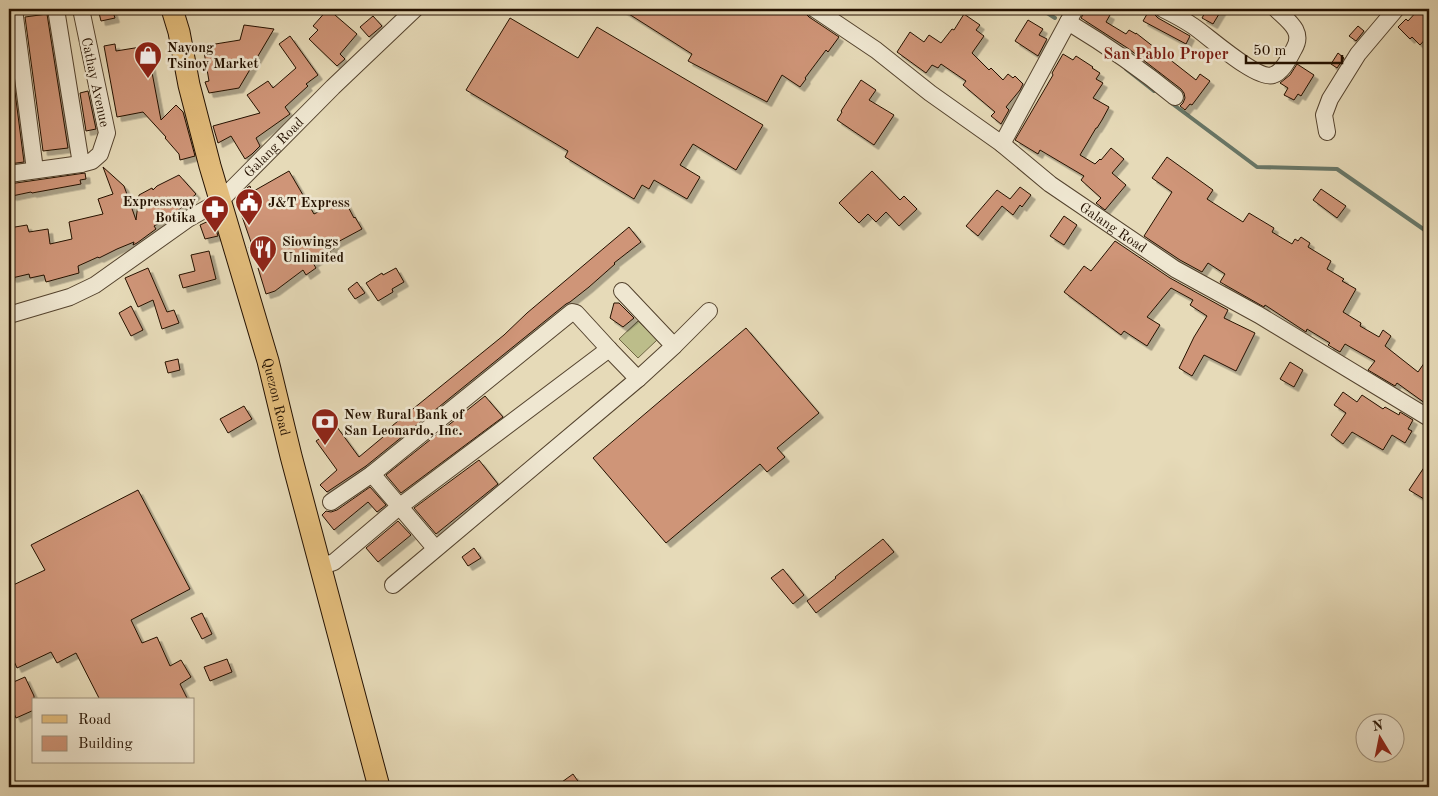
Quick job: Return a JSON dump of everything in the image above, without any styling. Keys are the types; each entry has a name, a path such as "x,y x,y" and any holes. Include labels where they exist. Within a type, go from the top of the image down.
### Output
{"main road":[{"name":"Quezon Road","path":"172,9 179,32 189,85 220,201 268,361 320,567 379,787"}],"street":[{"path":"11,9 35,170"},
{"path":"9,174 81,164 56,9"},
{"name":"Cathay Avenue","path":"81,9 107,133 100,154 92,161 81,164"},
{"name":"Galang Road","path":"9,315 70,297 94,285 188,219 220,201 333,87 415,9"},
{"name":"Galang Road","path":"815,9 876,50 930,93 1002,144 1050,184 1175,269 1259,315 1429,418"},
{"path":"1162,9 1193,26 1249,68 1264,76 1274,75 1281,70 1297,44 1298,36 1294,26 1276,9"},
{"path":"1327,132 1324,115 1330,99 1358,54 1396,9"},
{"path":"1002,144 1071,15 1175,97"},
{"path":"622,291 674,346"},
{"path":"393,585 638,379 709,311"},
{"path":"331,502 372,474 572,312 576,313 638,379"},
{"path":"320,567 334,562 399,507 609,349"},
{"path":"372,474 435,548"}],"green space":[{"path":"638,321 657,340 638,358 619,339"}],"building":[{"path":"98,9 112,9 115,18 101,21"},
{"path":"328,9 357,34 340,54 345,59 337,66 309,39 318,30 313,26"},
{"path":"621,9 805,9 809,17 839,37 828,52 826,50 800,87 782,75 767,102 688,61 692,54"},
{"path":"1086,9 1099,9 1110,15 1106,22 1126,34 1129,30 1136,33 1196,80 1200,74 1210,81 1192,105 1190,104 1185,110 1180,106 1185,98 1181,89 1129,49 1081,18"},
{"path":"1150,9 1153,10 1158,18 1190,36 1186,44 1143,21"},
{"path":"1207,9 1222,9 1213,24 1202,18"},
{"path":"1419,9 1429,18 1429,35 1420,45 1412,37 1410,39 1398,27 1406,19 1408,21"},
{"path":"47,14 68,148 43,151 25,17"},
{"path":"964,14 980,25 976,30 984,36 972,53 989,70 991,68 1003,80 1008,74 1013,78 1015,76 1023,84 1006,107 1009,110 1001,124 991,116 995,112 963,85 966,81 941,64 938,68 932,65 926,73 897,52 910,32 924,42 929,35 941,43 952,29 954,30"},
{"path":"373,16 382,26 369,37 360,27"},
{"path":"510,18 578,58 597,27 763,125 736,170 693,144 680,165 700,177 687,199 654,180 649,189 642,185 634,199 565,157 568,151 466,90"},
{"path":"1028,20 1043,29 1039,35 1047,39 1038,56 1015,41"},
{"path":"244,25 274,29 239,88 209,93 205,82 209,81 203,46 240,40"},
{"path":"1358,26 1364,31 1356,41 1349,36"},
{"path":"290,36 318,75 306,84 308,86 285,107 290,114 256,138 260,146 245,159 231,136 218,143 213,126 260,113 247,95 268,81 273,88 296,68 279,44"},
{"path":"115,44 116,51 147,46 161,120 176,105 183,112 195,156 180,160 179,154 166,137 143,112 117,117 104,46"},
{"path":"9,46 24,162 9,164"},
{"path":"1338,53 1344,58 1337,68 1331,64"},
{"path":"1063,54 1073,60 1076,56 1100,73 1096,79 1103,83 1093,98 1109,107 1080,155 1095,164 1111,148 1124,159 1112,173 1126,185 1105,210 1096,203 1101,198 1081,180 1084,176 1040,150 1038,154 1015,140 1053,75 1052,73"},
{"path":"1297,64 1314,75 1301,96 1298,94 1294,100 1284,95 1288,88 1280,83 1290,75"},
{"path":"861,80 876,90 869,100 894,115 874,145 837,120"},
{"path":"88,91 96,129 86,131 80,93"},
{"path":"1167,157 1213,190 1207,199 1243,222 1249,213 1274,228 1272,232 1292,244 1295,239 1298,241 1301,237 1310,243 1308,247 1331,261 1327,269 1356,289 1343,312 1361,323 1360,326 1379,337 1383,330 1391,336 1385,346 1418,372 1429,356 1429,406 1397,383 1395,386 1368,370 1375,361 1345,344 1340,352 1328,345 1330,343 1307,329 1306,332 1265,305 1264,307 1220,282 1225,274 1208,263 1202,272 1144,236 1172,192 1152,178"},
{"path":"103,167 124,186 136,220 139,195 152,188 153,190 179,175 196,194 172,216 154,226 156,229 137,243 133,245 134,242 78,266 79,273 46,282 44,275 30,278 29,274 12,278 11,275 9,276 9,228 27,225 29,232 48,229 50,244 72,239 69,222 103,214 98,199 113,194"},
{"path":"289,171 314,214 344,199 362,229 334,244 336,247 313,263 316,268 306,275 303,270 275,291 266,294 258,268 262,267 249,247 252,245 236,199 248,187 250,186 252,192"},
{"path":"872,171 900,200 904,196 917,209 899,226 886,212 876,222 868,214 859,223 839,203"},
{"path":"85,173 86,179 80,180 81,184 9,195 9,184"},
{"path":"1020,187 1031,195 1013,215 1002,206 978,236 966,226 997,190 1010,199"},
{"path":"1321,189 1346,206 1337,218 1313,200"},
{"path":"1064,216 1077,225 1064,245 1050,236"},
{"path":"213,219 218,236 205,239 200,225"},
{"path":"629,227 641,242 614,263 589,287 366,466 327,492 320,485 337,470 316,441 337,427 359,457 389,432 387,430 504,335 527,313"},
{"path":"1115,241 1170,278 1228,310 1224,318 1255,333 1236,371 1204,355 1192,376 1179,368 1207,316 1190,305 1193,300 1171,288 1147,317 1160,325 1147,346 1124,331 1121,335 1064,292 1084,266 1091,271"},
{"path":"209,251 216,279 183,288 179,275 195,271 191,255"},
{"path":"148,268 167,312 174,310 179,323 162,329 153,300 138,307 125,278"},
{"path":"396,268 404,282 392,289 393,292 378,301 366,283 382,273 383,275"},
{"path":"357,282 365,293 355,299 348,289"},
{"path":"614,303 619,303 634,318 623,327 610,318"},
{"path":"131,306 143,330 131,336 119,313"},
{"path":"746,328 819,413 777,448 785,457 767,472 760,464 666,543 593,458"},
{"path":"178,359 180,370 168,373 165,362"},
{"path":"1290,362 1303,370 1294,387 1280,379"},
{"path":"1343,392 1357,402 1362,395 1383,409 1385,407 1399,415 1400,412 1413,420 1408,429 1412,431 1405,443 1392,435 1383,450 1352,432 1343,444 1331,435 1346,413 1334,405"},
{"path":"485,396 503,417 401,493 386,475"},
{"path":"244,406 252,419 228,433 220,419"},
{"path":"479,460 498,484 436,534 414,508"},
{"path":"1429,460 1429,492 1424,499 1409,490"},
{"path":"370,487 386,505 377,512 368,502 334,530 322,515 326,511 337,510"},
{"path":"138,490 190,589 131,620 142,643 157,637 170,666 181,660 191,677 180,684 187,698 99,698 76,653 57,663 51,652 17,668 9,650 9,587 45,570 31,545"},
{"path":"398,521 411,535 378,562 366,548"},
{"path":"883,539 894,552 816,613 807,601"},
{"path":"474,548 481,558 468,566 462,557"},
{"path":"783,569 804,595 793,604 771,578"},
{"path":"202,613 212,634 202,639 191,618"},
{"path":"227,659 232,672 210,681 204,667"},
{"path":"25,677 34,696 32,698 32,711 16,718 9,702 9,684"},
{"path":"573,774 582,787 555,787"}],"waterway":[{"path":"1041,9 1055,18"},
{"path":"1126,69 1154,91"},
{"path":"1170,102 1257,167 1337,169 1429,233"}],"place":[{"name":"Nayong Tsinoy Market","path":"148,79"},
{"name":"J&T Express","path":"249,226"},
{"name":"Expressway Botika","path":"215,233"},
{"name":"Siowings Unlimited","path":"263,273"},
{"name":"New Rural Bank of San Leonardo, Inc.","path":"325,446"}],"district":[{"name":"San Pablo Proper","path":"1166,53"}]}
